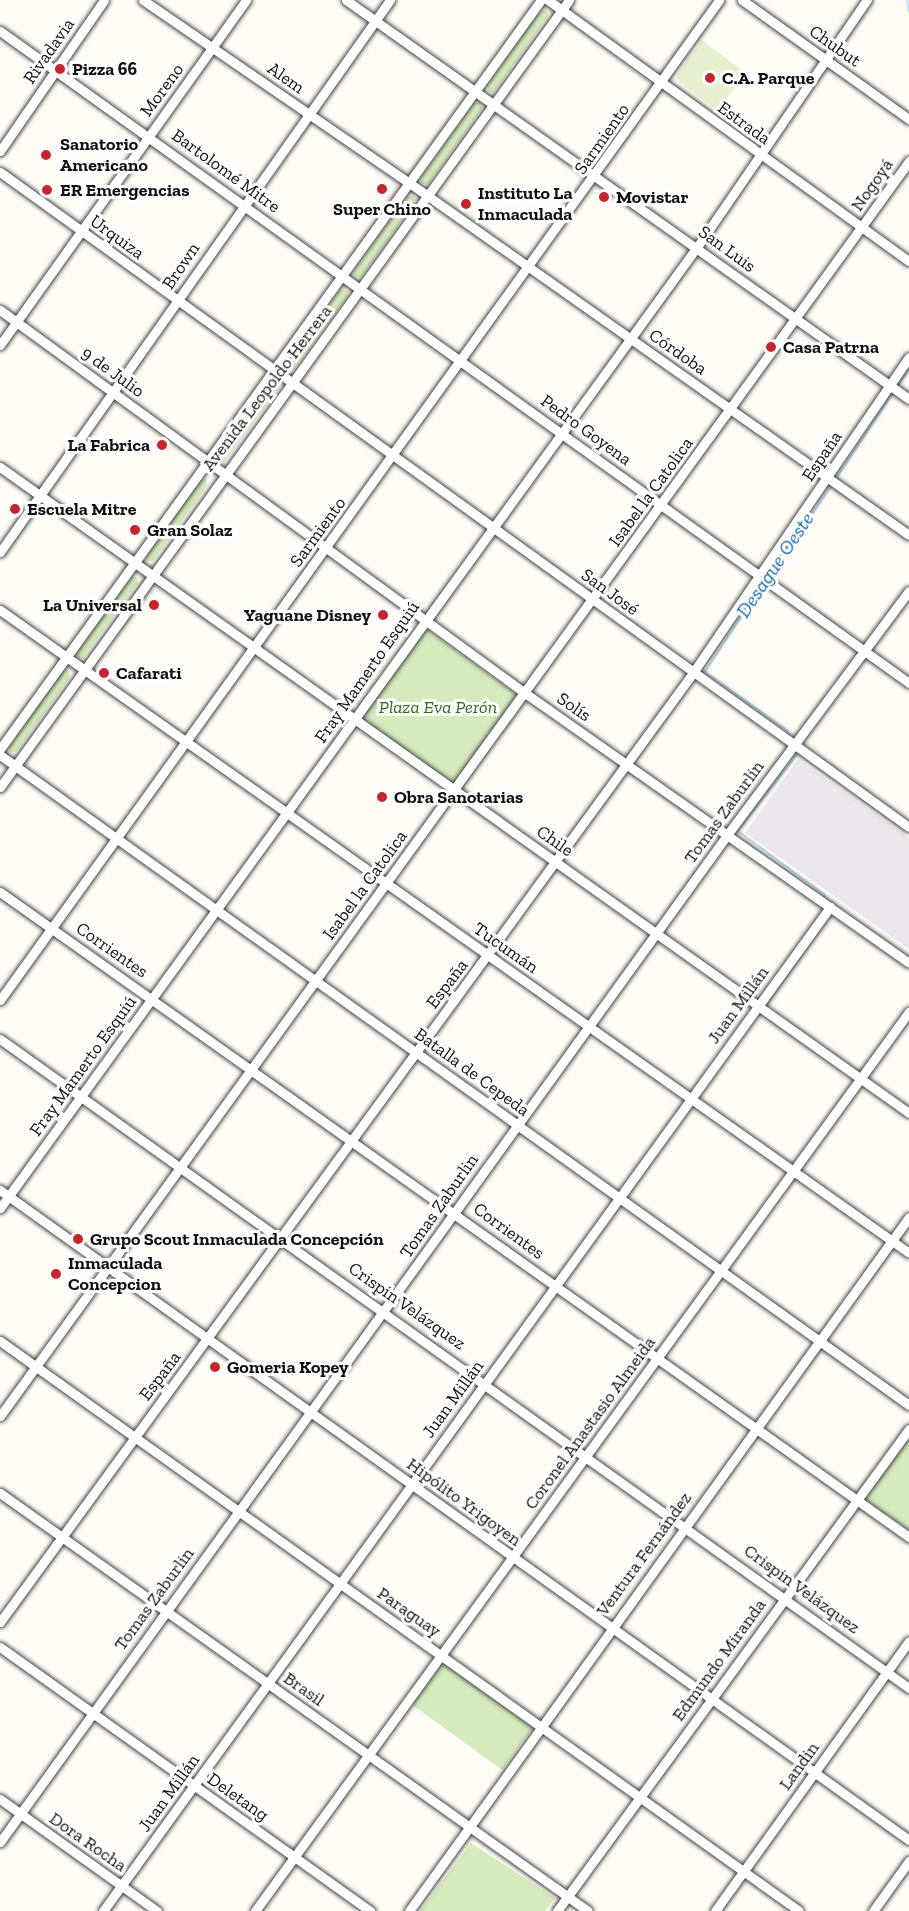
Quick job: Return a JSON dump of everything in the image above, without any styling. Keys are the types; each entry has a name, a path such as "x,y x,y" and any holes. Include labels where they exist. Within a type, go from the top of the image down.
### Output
{"street":[{"name":"Rivadavia","path":"0,151 104,0"},
{"name":"Alem","path":"142,0 428,196"},
{"name":"Moreno","path":"0,345 246,0"},
{"name":"San Luis","path":"346,0 909,399"},
{"name":"Brown","path":"0,552 177,302 243,204 390,0"},
{"name":"Avenida Leopoldo Herrera","path":"0,749 207,461 344,276 541,0"},
{"name":"Estrada","path":"548,0 909,261"},
{"name":"Avenida Leopoldo Herrera","path":"0,787 224,473 361,289 569,0"},
{"name":"Sarmiento","path":"0,1000 530,268 719,0"},
{"name":"Chubut","path":"742,0 909,119"},
{"name":"Fray Mamerto Esquiú","path":"0,1208 217,910 490,527 562,433 697,247 759,153 867,0"},
{"name":"Bartolomé Mitre","path":"0,31 361,289"},
{"name":"Nogoyá","path":"863,228 909,161"},
{"name":"Urquiza","path":"0,172 291,383"},
{"name":"Córdoba","path":"428,196 909,535"},
{"name":"Isabel la Catolica","path":"0,1416 863,228"},
{"name":"Pedro Goyena","path":"361,289 909,683"},
{"name":"9 de Julio","path":"0,310 224,473"},
{"name":"España","path":"0,1622 489,956 692,674 761,577 909,357"},
{"name":"San José","path":"291,383 692,674 909,827"},
{"name":"Chile","path":"0,467 133,564 909,1113"},
{"name":"Solís","path":"224,473 525,693 909,963"},
{"name":"Tomas Zaburlin","path":"0,1842 165,1610 385,1311 454,1212 657,934 726,835 909,591"},
{"name":"Tucumán","path":"0,610 185,745 489,956 909,1253"},
{"name":"Batalla de Cepeda","path":"0,755 909,1405"},
{"name":"Corrientes","path":"0,892 253,1068 909,1537"},
{"name":"Juan Millán","path":"104,1911 830,907"},
{"name":"Coronel Anastasio Almeida","path":"255,1911 909,1012"},
{"name":"Crispin Velázquez","path":"0,1039 486,1382 785,1596 909,1688"},
{"name":"Hipólito Yrigoyen","path":"0,1190 909,1840"},
{"name":"Ventura Fernández","path":"409,1911 611,1627 909,1217"},
{"name":"Paraguay","path":"0,1341 799,1911"},
{"name":"Edmundo Miranda","path":"556,1911 909,1429"},
{"name":"Brasil","path":"0,1493 588,1911"},
{"name":"Landin","path":"715,1911 909,1641"},
{"name":"Deletang","path":"0,1647 370,1911"},
{"name":"Dora Rocha","path":"0,1799 158,1911"},
{"path":"873,1911 909,1861"}],"shaded area":[{"path":"798,759 909,838 909,949 745,833"}],"green space":[{"path":"547,10 548,16 494,92 489,92 487,86 540,11"},
{"name":"C.A. Parque","path":"702,40 746,73 718,111 678,81 677,75"},
{"path":"474,103 481,103 482,109 428,184 422,184 420,178"},
{"path":"407,196 414,196 415,202 361,277 355,277 354,271"},
{"path":"340,290 347,290 348,296 293,370 287,370 285,364"},
{"path":"278,381 279,388 224,462 218,462 217,456 271,382"},
{"path":"206,479 207,486 153,561 148,561 146,555 199,480"},
{"path":"130,577 137,577 138,583 83,658 78,658 76,652"},
{"name":"Plaza Eva Perón","path":"426,629 517,695 453,784 361,721 361,715"},
{"path":"68,670 70,677 16,752 10,752 9,746 62,671"},
{"path":"909,1437 909,1530 864,1500"},
{"path":"444,1661 534,1726 502,1770 412,1705"},
{"path":"471,1843 555,1898 545,1911 420,1911"}],"waterway":[{"name":"Desague Oeste","path":"907,0 909,12"},
{"name":"Desague Oeste","path":"897,387 909,369"},
{"name":"Desague Oeste","path":"836,479 894,391"},
{"name":"Desague Oeste","path":"767,578 833,484"},
{"name":"Desague Oeste","path":"764,582 705,672 787,730 790,737"},
{"name":"Desague Oeste","path":"794,751 796,756 738,831 824,894 826,900"},
{"name":"Desague Oeste","path":"766,1006 831,913"}],"place":[{"name":"Pizza 66","path":"60,69"},
{"name":"C.A. Parque","path":"710,78"},
{"name":"Sanatorio Americano","path":"46,155"},
{"name":"Super Chino","path":"382,189"},
{"name":"ER Emergencias","path":"47,190"},
{"name":"Movistar","path":"604,197"},
{"name":"Instituto La Inmaculada","path":"466,204"},
{"name":"Casa Patrna","path":"771,347"},
{"name":"La Fabrica","path":"162,445"},
{"name":"Escuela Mitre","path":"15,509"},
{"name":"Gran Solaz","path":"135,530"},
{"name":"La Universal","path":"154,605"},
{"name":"Yaguane Disney","path":"383,615"},
{"name":"Cafarati","path":"104,673"},
{"name":"Obra Sanotarias","path":"382,797"},
{"name":"Grupo Scout Inmaculada Concepción","path":"78,1239"},
{"name":"Inmaculada Concepcion","path":"56,1274"},
{"name":"Gomeria Kopey","path":"215,1367"}]}
